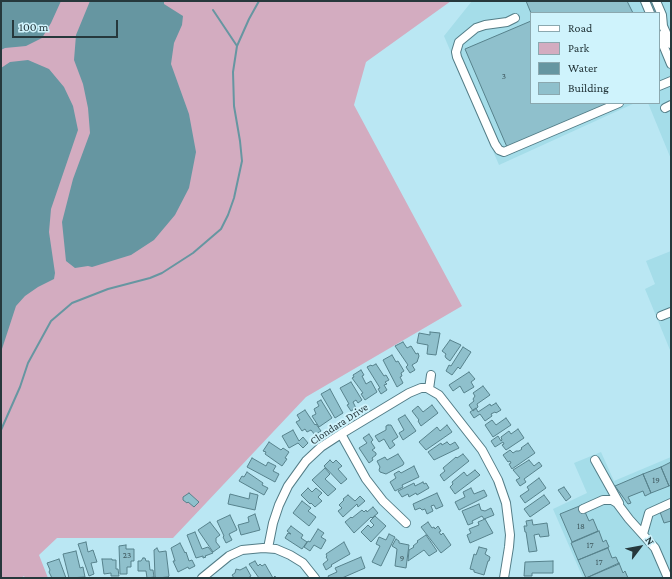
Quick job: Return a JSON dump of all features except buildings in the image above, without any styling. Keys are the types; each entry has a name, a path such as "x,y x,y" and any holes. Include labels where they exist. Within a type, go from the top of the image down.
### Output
{"street":[{"path":"645,1 650,12"},
{"path":"656,1 662,16 663,26 671,44"},
{"path":"515,18 507,22 485,25 476,28 459,42 456,52 499,150 504,152 617,104"},
{"path":"660,37 671,64"},
{"path":"660,86 671,81"},
{"path":"661,316 671,312"},
{"path":"431,375 429,389 435,392 442,399 482,450 498,480 506,503 510,535 504,578"},
{"name":"Clondara Drive","path":"268,548 275,514 283,495 293,477 313,454 341,434 412,392 421,388 429,389"},
{"path":"341,434 366,480 383,501 406,523"},
{"path":"595,460 629,519 655,548 668,578"},
{"path":"583,509 608,499 620,505"},
{"path":"643,534 649,513 671,504"},
{"path":"202,578 223,560 236,552 254,548 268,548 283,552 297,559 308,568 316,578"}],"shaded area":[{"path":"472,1 671,1 671,159 648,104 660,104 660,12 530,12 530,104 633,104 499,165 444,36"},
{"path":"671,251 670,350 645,289 655,284 646,261"},
{"path":"601,452 614,481 671,457 671,578 583,578 553,509 587,493 574,463"}],"green space":[{"path":"1,1 451,1 366,62 354,105 462,306 306,397 173,538 57,538 39,555 48,578 25,578 24,576 21,578 1,578"}],"water":[{"path":"1,1 61,1 42,38 26,46 5,48 1,50"},
{"path":"90,1 164,1 164,4 183,16 182,25 174,43 171,64 189,114 196,152 189,188 175,215 154,240 131,255 92,267 88,266 75,268 66,261 62,222 73,179 90,133 88,108 83,84 74,60 76,35"},
{"path":"28,60 49,69 64,87 73,106 78,130 51,209 49,232 55,273 54,279 25,296 16,306 1,352 1,68 10,62"}],"waterway":[{"path":"1,430 20,387 28,363 51,321 72,303 108,289 150,278 162,273 193,253 221,229 234,198 242,161 234,106 233,72 237,46 259,1"},
{"path":"213,10 237,46"}]}
